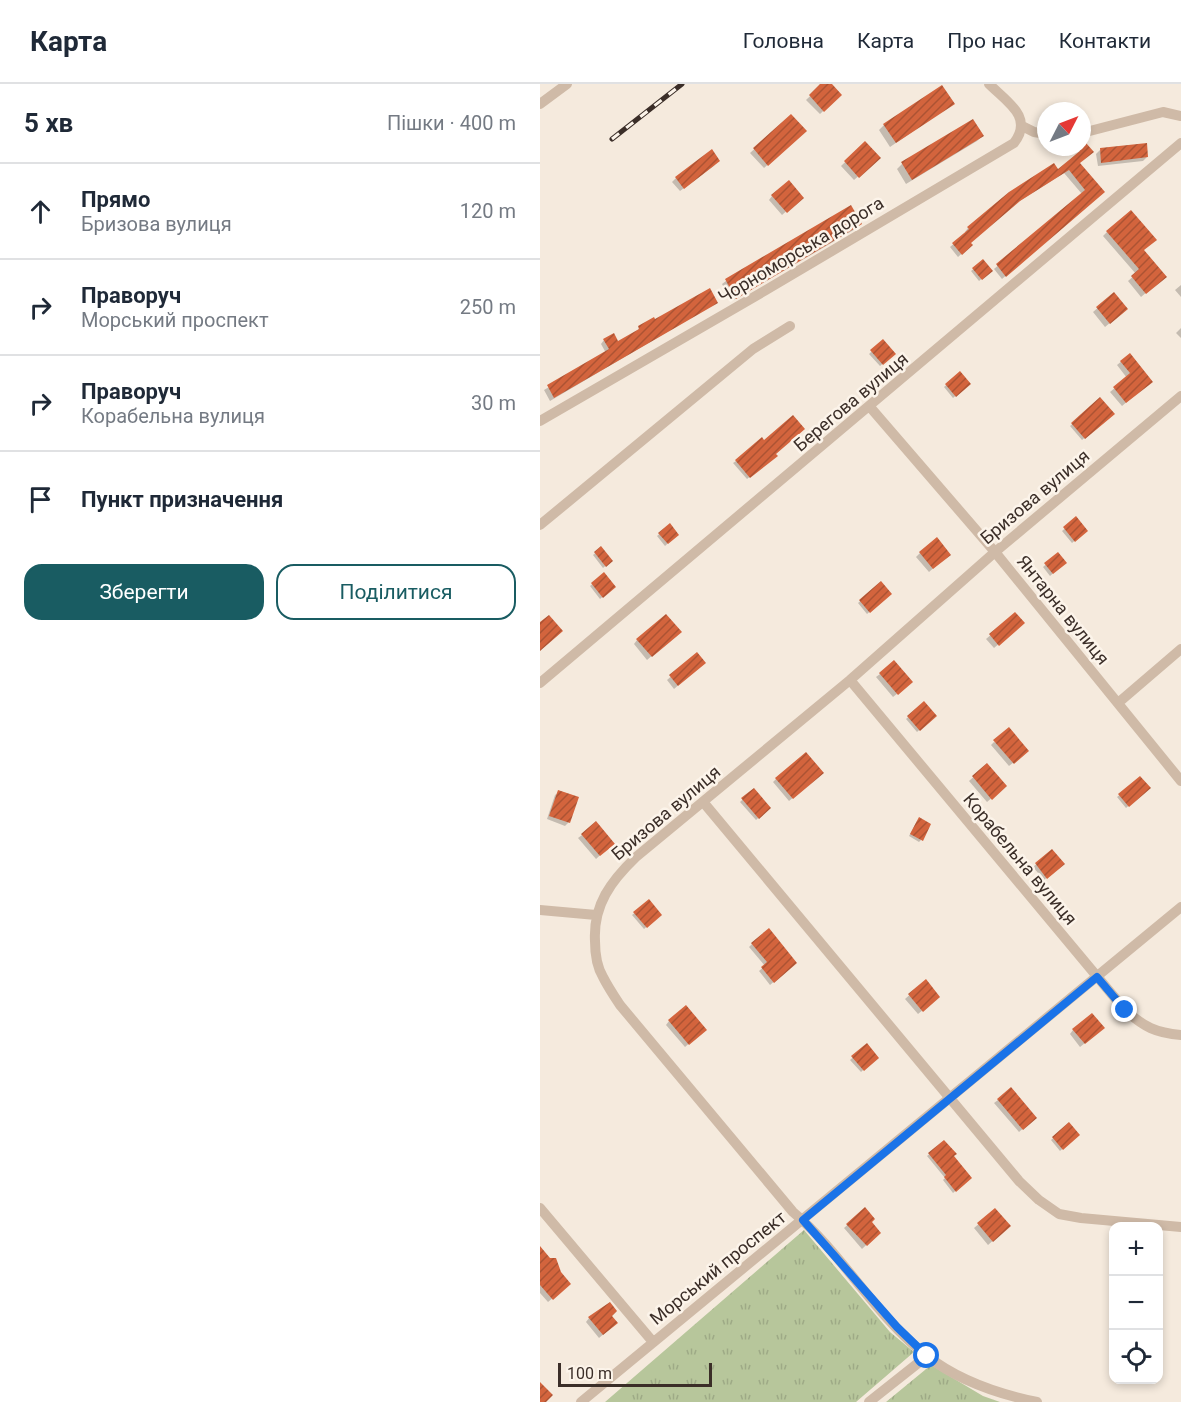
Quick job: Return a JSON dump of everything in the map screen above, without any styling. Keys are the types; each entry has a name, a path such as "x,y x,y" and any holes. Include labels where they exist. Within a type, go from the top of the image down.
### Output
{"street":[{"path":"540,104 567,84"},
{"path":"989,84 1020,116 1023,126 1037,132"},
{"path":"1091,131 1163,112 1181,116"},
{"name":"Чорноморська дорога","path":"540,421 766,291 1014,143 1023,126"},
{"name":"Берегова вулиця","path":"540,683 1181,144"},
{"path":"540,525 753,349 790,326"},
{"name":"Бризова вулиця","path":"1037,1402 978,1385 927,1356 897,1327 786,1203 620,1005 602,976 595,954 596,915 604,894 617,875 636,857 850,680 995,552 1181,396"},
{"name":"Янтарна вулиця","path":"870,407 995,552 1181,781"},
{"path":"1118,703 1181,649"},
{"name":"Корабельна вулиця","path":"850,680 1125,1010 1141,1024 1164,1034 1181,1035"},
{"path":"704,803 1019,1180 1039,1200 1059,1214 1181,1227"},
{"name":"Морський проспект","path":"581,1402 1181,907"},
{"path":"540,910 596,915"},
{"path":"540,1208 653,1342"},
{"path":"869,1402 927,1356"}],"green space":[{"path":"804,1230 890,1332 914,1352 856,1402 605,1402"},
{"path":"931,1365 983,1396 1000,1402 886,1402"}],"building":[{"path":"820,84 832,84 842,95 824,112 809,95"},
{"path":"942,85 955,104 896,143 883,124"},
{"path":"791,114 807,131 768,166 753,148"},
{"path":"973,119 984,136 912,180 901,162"},
{"path":"865,141 881,158 859,178 844,161"},
{"path":"1147,143 1148,157 1101,163 1100,148"},
{"path":"712,149 720,161 684,189 675,177"},
{"path":"1074,156 1089,156 1080,163 1105,192 1006,277 996,264 1085,190 1069,170 1020,201 971,243 973,245 962,255 952,243 969,229 967,227 1009,192 1054,163 1058,169"},
{"path":"789,180 804,198 787,213 771,195"},
{"path":"851,205 862,224 736,299 725,279"},
{"path":"1131,210 1157,240 1144,250 1167,277 1146,294 1131,276 1139,269 1106,231"},
{"path":"983,259 993,271 982,280 972,268"},
{"path":"710,288 718,303 554,398 547,385 609,349 603,339 614,333 618,341 639,329 638,326"},
{"path":"1114,292 1128,309 1110,324 1096,307"},
{"path":"883,339 896,354 883,365 870,350"},
{"path":"1130,353 1153,382 1126,403 1113,387 1130,373 1120,361"},
{"path":"960,371 971,384 956,397 945,384"},
{"path":"1100,397 1115,414 1085,439 1071,423"},
{"path":"793,415 805,429 776,454 778,456 750,478 735,460 762,437 764,440"},
{"path":"1076,516 1088,531 1075,542 1063,527"},
{"path":"670,523 679,535 668,544 658,533"},
{"path":"937,537 951,555 933,569 919,552"},
{"path":"601,546 613,561 606,567 594,552"},
{"path":"1058,552 1067,563 1053,574 1044,563"},
{"path":"604,572 616,587 603,598 591,583"},
{"path":"881,581 892,594 870,613 859,600"},
{"path":"1015,612 1025,623 999,646 989,634"},
{"path":"666,614 682,632 652,657 636,639"},
{"path":"549,615 563,631 540,651 540,622"},
{"path":"697,652 706,663 678,686 669,675"},
{"path":"894,660 913,682 898,695 879,673"},
{"path":"924,701 937,716 920,731 907,716"},
{"path":"1009,727 1029,751 1014,764 993,740"},
{"path":"806,752 824,773 793,799 775,778"},
{"path":"987,763 1007,786 992,800 972,776"},
{"path":"1140,776 1151,788 1129,807 1118,794"},
{"path":"754,788 771,808 759,819 741,798"},
{"path":"558,790 579,797 570,823 549,816"},
{"path":"919,817 931,824 923,841 910,834"},
{"path":"596,821 615,844 600,856 581,834"},
{"path":"1052,849 1065,864 1047,879 1035,863"},
{"path":"649,899 662,915 647,928 633,912"},
{"path":"769,928 797,963 774,983 761,967 767,962 751,943"},
{"path":"926,979 940,997 923,1012 908,994"},
{"path":"686,1005 707,1030 689,1045 668,1020"},
{"path":"1092,1013 1105,1028 1085,1044 1072,1029"},
{"path":"867,1043 879,1058 864,1071 851,1056"},
{"path":"1011,1087 1037,1118 1023,1130 997,1099"},
{"path":"1069,1122 1080,1135 1063,1150 1052,1137"},
{"path":"944,1140 957,1154 954,1156 972,1178 956,1192 928,1153"},
{"path":"865,1207 875,1219 872,1222 881,1233 867,1246 846,1224"},
{"path":"995,1208 1011,1226 993,1242 977,1223"},
{"path":"540,1246 550,1258 556,1258 561,1272 571,1284 553,1300 540,1285"},
{"path":"610,1302 617,1311 612,1316 618,1323 603,1335 588,1317"},
{"path":"540,1382 553,1395 546,1402 540,1402"}],"railway":[{"path":"612,139 682,84"}],"route":[{"path":"927,1356 897,1327 803,1220 1097,977 1125,1010"}]}
